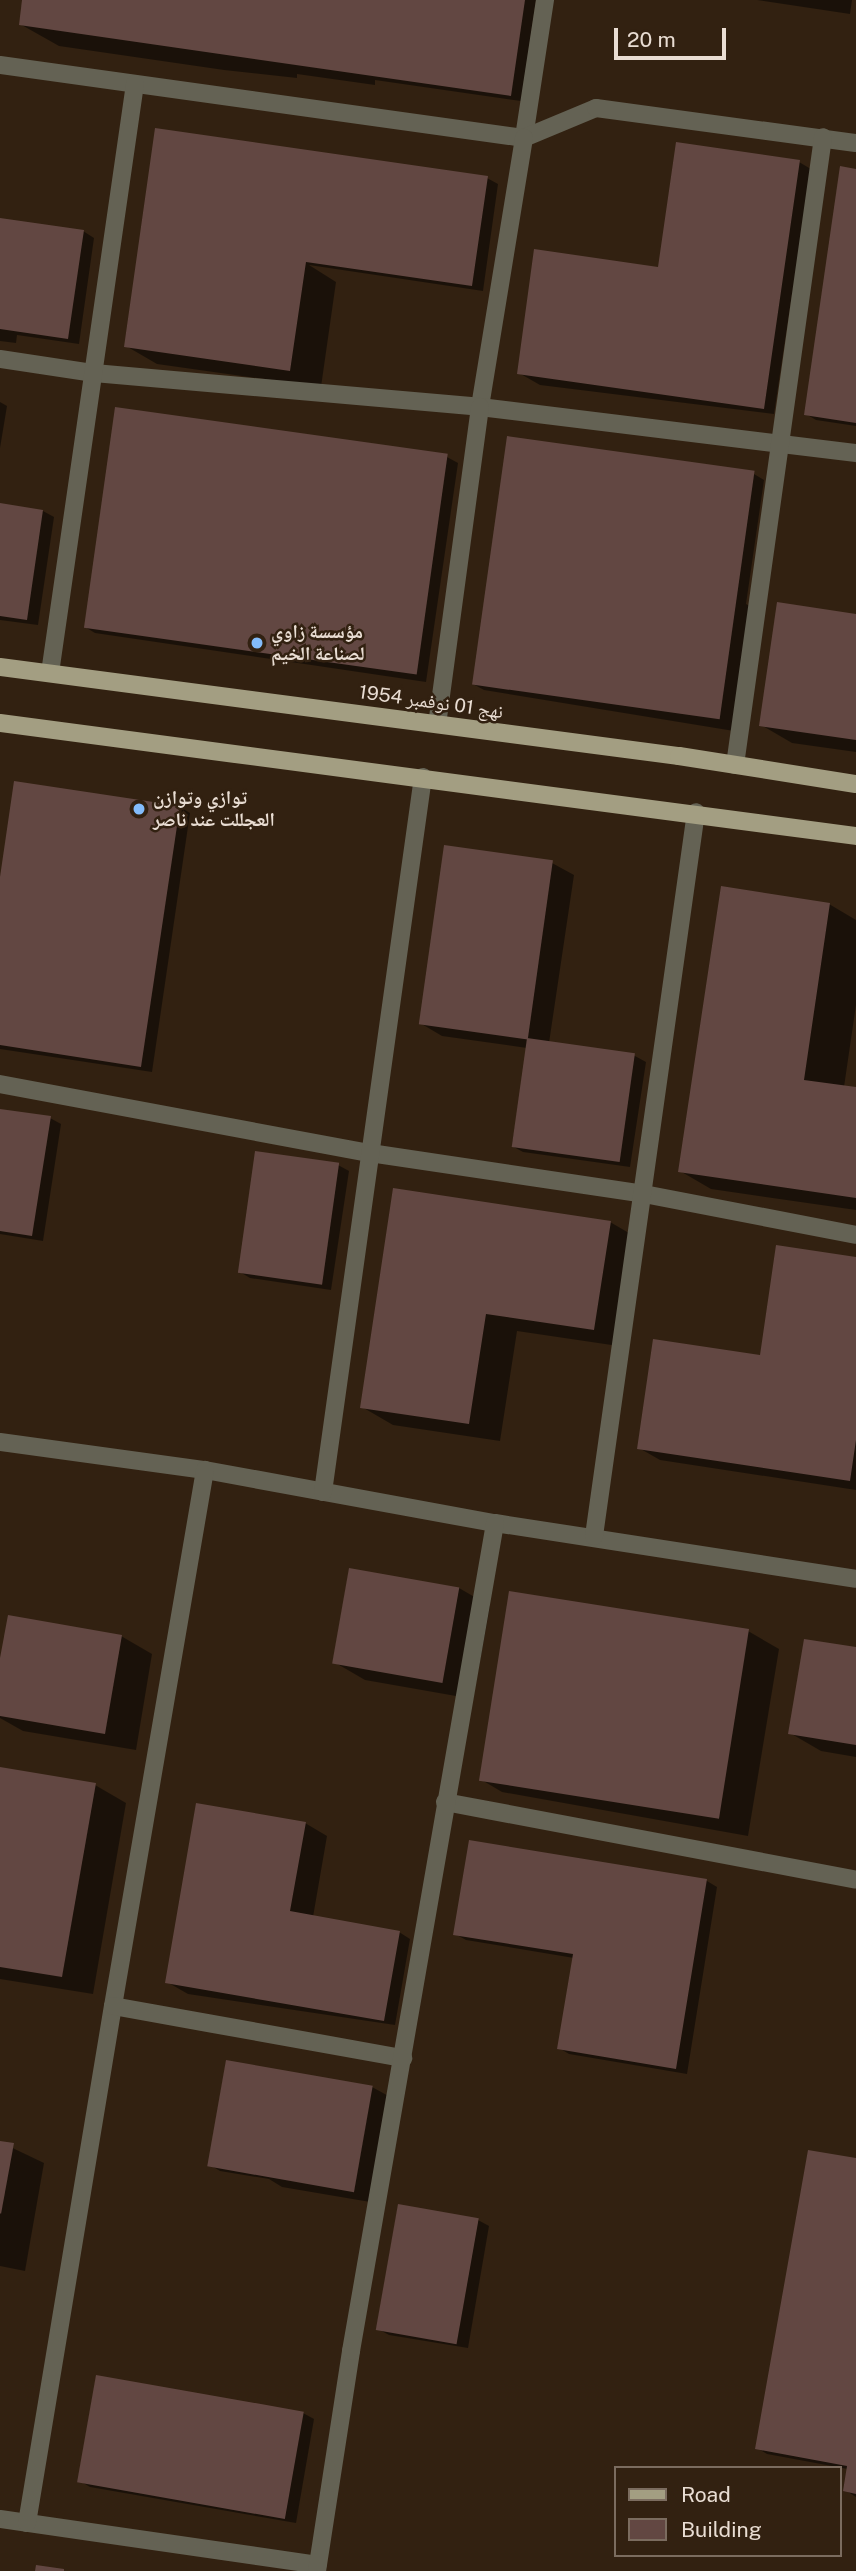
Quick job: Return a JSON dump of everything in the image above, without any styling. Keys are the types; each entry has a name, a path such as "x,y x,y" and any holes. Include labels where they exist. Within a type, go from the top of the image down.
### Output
{"main road":[{"name":"نهج 01 نوفمبر 1954","path":"0,667 437,724 856,784"},
{"path":"0,723 696,812 856,836"}],"street":[{"path":"437,724 480,407 545,0"},
{"path":"0,65 524,138 596,108 856,143"},
{"path":"50,673 135,84"},
{"path":"735,765 783,443 823,137"},
{"path":"0,359 94,373 480,407 856,453"},
{"path":"323,1492 423,777"},
{"path":"594,1536 696,812"},
{"path":"0,1084 370,1153 644,1194 856,1235"},
{"path":"0,1442 205,1470 495,1522 856,1579"},
{"path":"27,2524 205,1470"},
{"path":"0,2519 318,2568 445,1802 495,1522"},
{"path":"445,1802 856,1880"},
{"path":"113,2006 403,2058"}],"building":[{"path":"22,0 525,0 511,96 19,25"},
{"path":"155,128 488,176 472,286 306,262 290,371 124,347"},
{"path":"676,142 800,160 764,409 517,374 534,249 658,267"},
{"path":"840,166 856,169 856,423 804,415"},
{"path":"0,218 84,230 68,339 0,329"},
{"path":"115,407 448,454 417,675 84,628"},
{"path":"507,436 755,471 720,719 472,685"},
{"path":"0,503 43,510 27,620 0,616"},
{"path":"777,602 856,614 856,740 759,726"},
{"path":"14,781 180,806 141,1067 0,1045 0,877"},
{"path":"444,845 553,860 528,1040 419,1024"},
{"path":"721,886 830,903 804,1080 856,1087 856,1198 678,1172"},
{"path":"527,1038 635,1053 620,1162 512,1147"},
{"path":"0,1109 51,1116 32,1236 0,1231"},
{"path":"255,1151 339,1163 322,1285 238,1273"},
{"path":"393,1188 611,1221 594,1330 486,1314 469,1424 360,1408"},
{"path":"776,1245 856,1257 856,1440 850,1481 637,1449 653,1339 760,1355"},
{"path":"349,1568 459,1587 442,1683 332,1664"},
{"path":"509,1591 749,1629 719,1819 479,1781"},
{"path":"8,1615 122,1635 105,1734 0,1716 0,1658"},
{"path":"804,1639 856,1647 856,1745 788,1734"},
{"path":"0,1767 96,1783 62,1977 0,1967"},
{"path":"196,1803 306,1822 290,1911 400,1931 384,2021 165,1983"},
{"path":"469,1840 707,1879 676,2069 557,2049 573,1954 453,1935"},
{"path":"226,2060 373,2086 354,2192 207,2166"},
{"path":"0,2141 14,2143 1,2214 0,2213"},
{"path":"808,2150 856,2158 856,2494 843,2491 847,2466 755,2449"},
{"path":"398,2204 479,2218 457,2344 376,2330"},
{"path":"96,2375 304,2412 285,2519 77,2482"},
{"path":"36,2565 64,2569 64,2571 35,2571"}],"place":[{"name":"مؤسسة زاوي لصناعة الخيم","path":"257,643"},
{"name":"توازي وتوازن العجللت عند ناصر","path":"139,809"}]}
